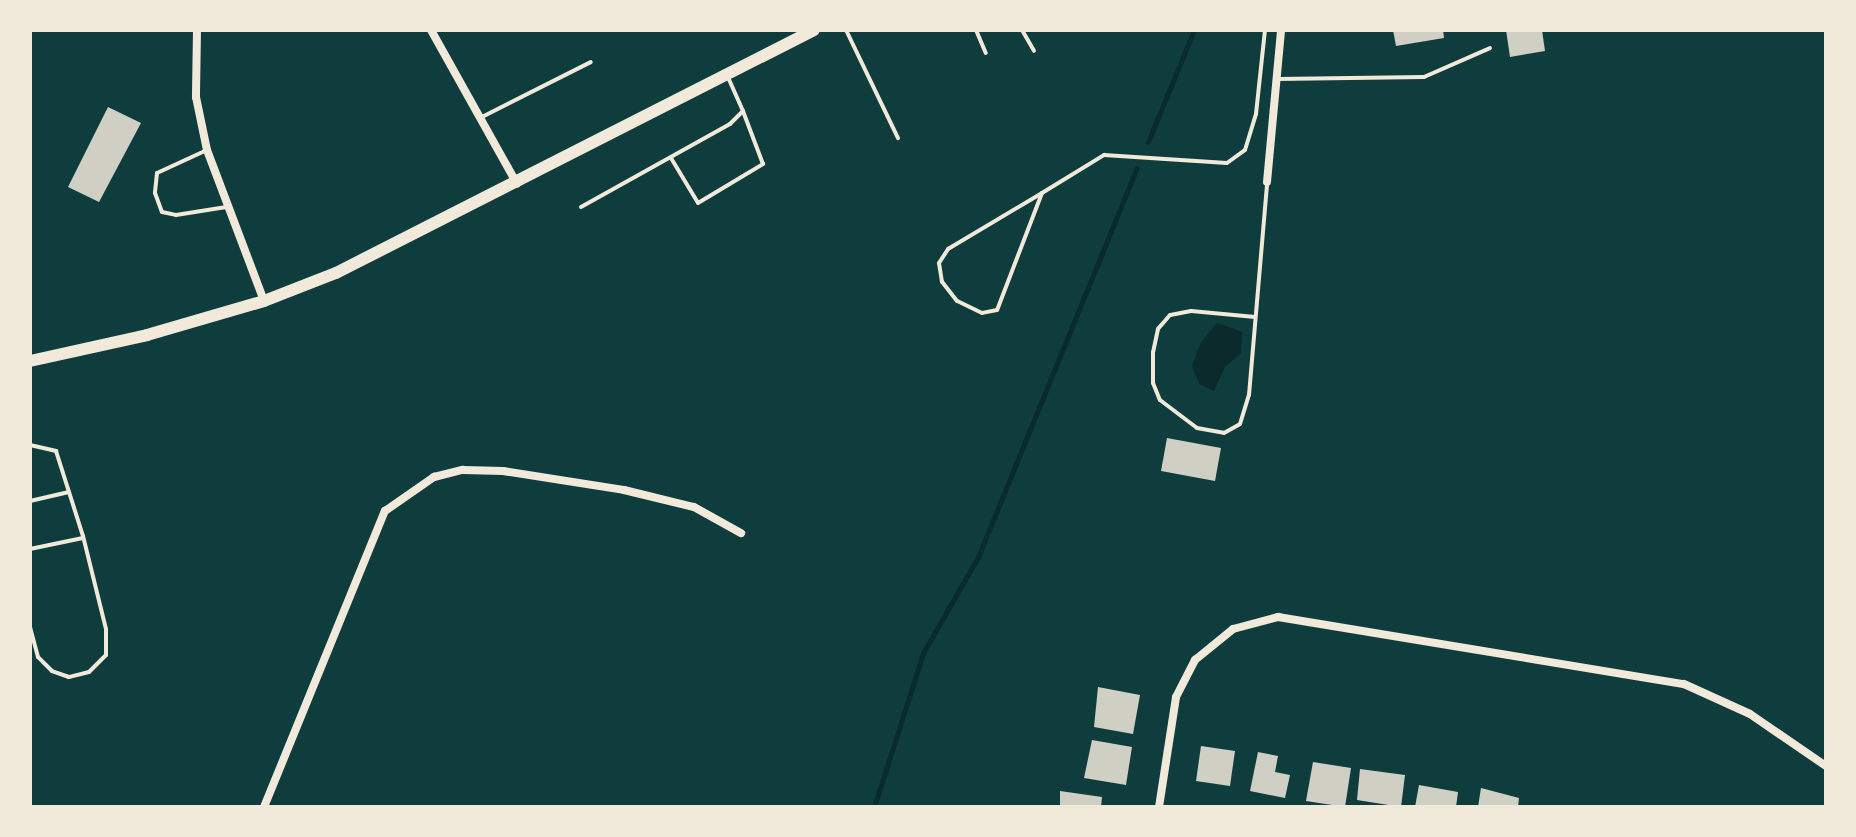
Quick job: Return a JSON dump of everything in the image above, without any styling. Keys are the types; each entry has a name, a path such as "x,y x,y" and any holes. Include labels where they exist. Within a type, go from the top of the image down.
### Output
{"main road":[{"path":"30,361 147,335 264,301 336,273 728,75 789,36 814,30"}],"street":[{"path":"197,30 196,98 208,150 264,301"},
{"path":"431,30 517,184"},
{"path":"1267,182 1281,30"},
{"path":"264,807 384,511 434,477 463,470 503,471 624,490 694,508 741,533"},
{"path":"1159,807 1176,697 1195,660 1233,629 1278,617 1684,684 1750,714 1826,766"}],"lane":[{"path":"846,30 898,138"},
{"path":"976,30 986,53"},
{"path":"1022,30 1034,52"},
{"path":"1042,192 997,310 982,313 958,302 942,282 940,262 948,250 1042,192 1104,155 1117,152 1227,163 1245,150 1256,114 1265,30"},
{"path":"1277,78 1424,78 1490,48"},
{"path":"480,118 592,62"},
{"path":"671,157 698,203 763,164 728,75"},
{"path":"581,207 730,124 743,110"},
{"path":"208,150 158,173 156,193 162,212 176,215 227,207"},
{"path":"1255,317 1191,311 1170,315 1158,330 1153,352 1153,384 1160,400 1198,428 1224,433 1240,424 1249,396 1267,182"},
{"path":"30,444 56,451 106,629 106,654 89,672 69,677 52,671 38,657 30,627"},
{"path":"30,501 69,492"},
{"path":"30,549 83,538"}],"water":[{"path":"1217,323 1242,332 1241,353 1225,367 1214,391 1199,384 1192,366 1201,342"}],"building":[{"path":"1393,30 1443,30 1444,38 1396,46"},
{"path":"1506,30 1542,30 1545,51 1510,57"},
{"path":"108,107 141,123 99,202 68,187"},
{"path":"1167,438 1221,448 1215,481 1161,471"},
{"path":"1098,687 1140,695 1133,734 1094,727"},
{"path":"1092,740 1132,747 1126,785 1084,778"},
{"path":"1201,746 1235,751 1230,786 1196,781"},
{"path":"1258,752 1278,756 1275,772 1290,775 1285,798 1250,791"},
{"path":"1313,762 1351,768 1345,807 1306,801"},
{"path":"1360,769 1405,775 1401,807 1357,800"},
{"path":"1419,785 1458,792 1456,807 1415,807"},
{"path":"1481,788 1519,798 1518,807 1478,807"},
{"path":"1060,791 1102,797 1101,807 1060,807"}],"waterway":[{"path":"1148,142 1194,30"},
{"path":"874,807 923,653 978,557 1137,168"}]}
